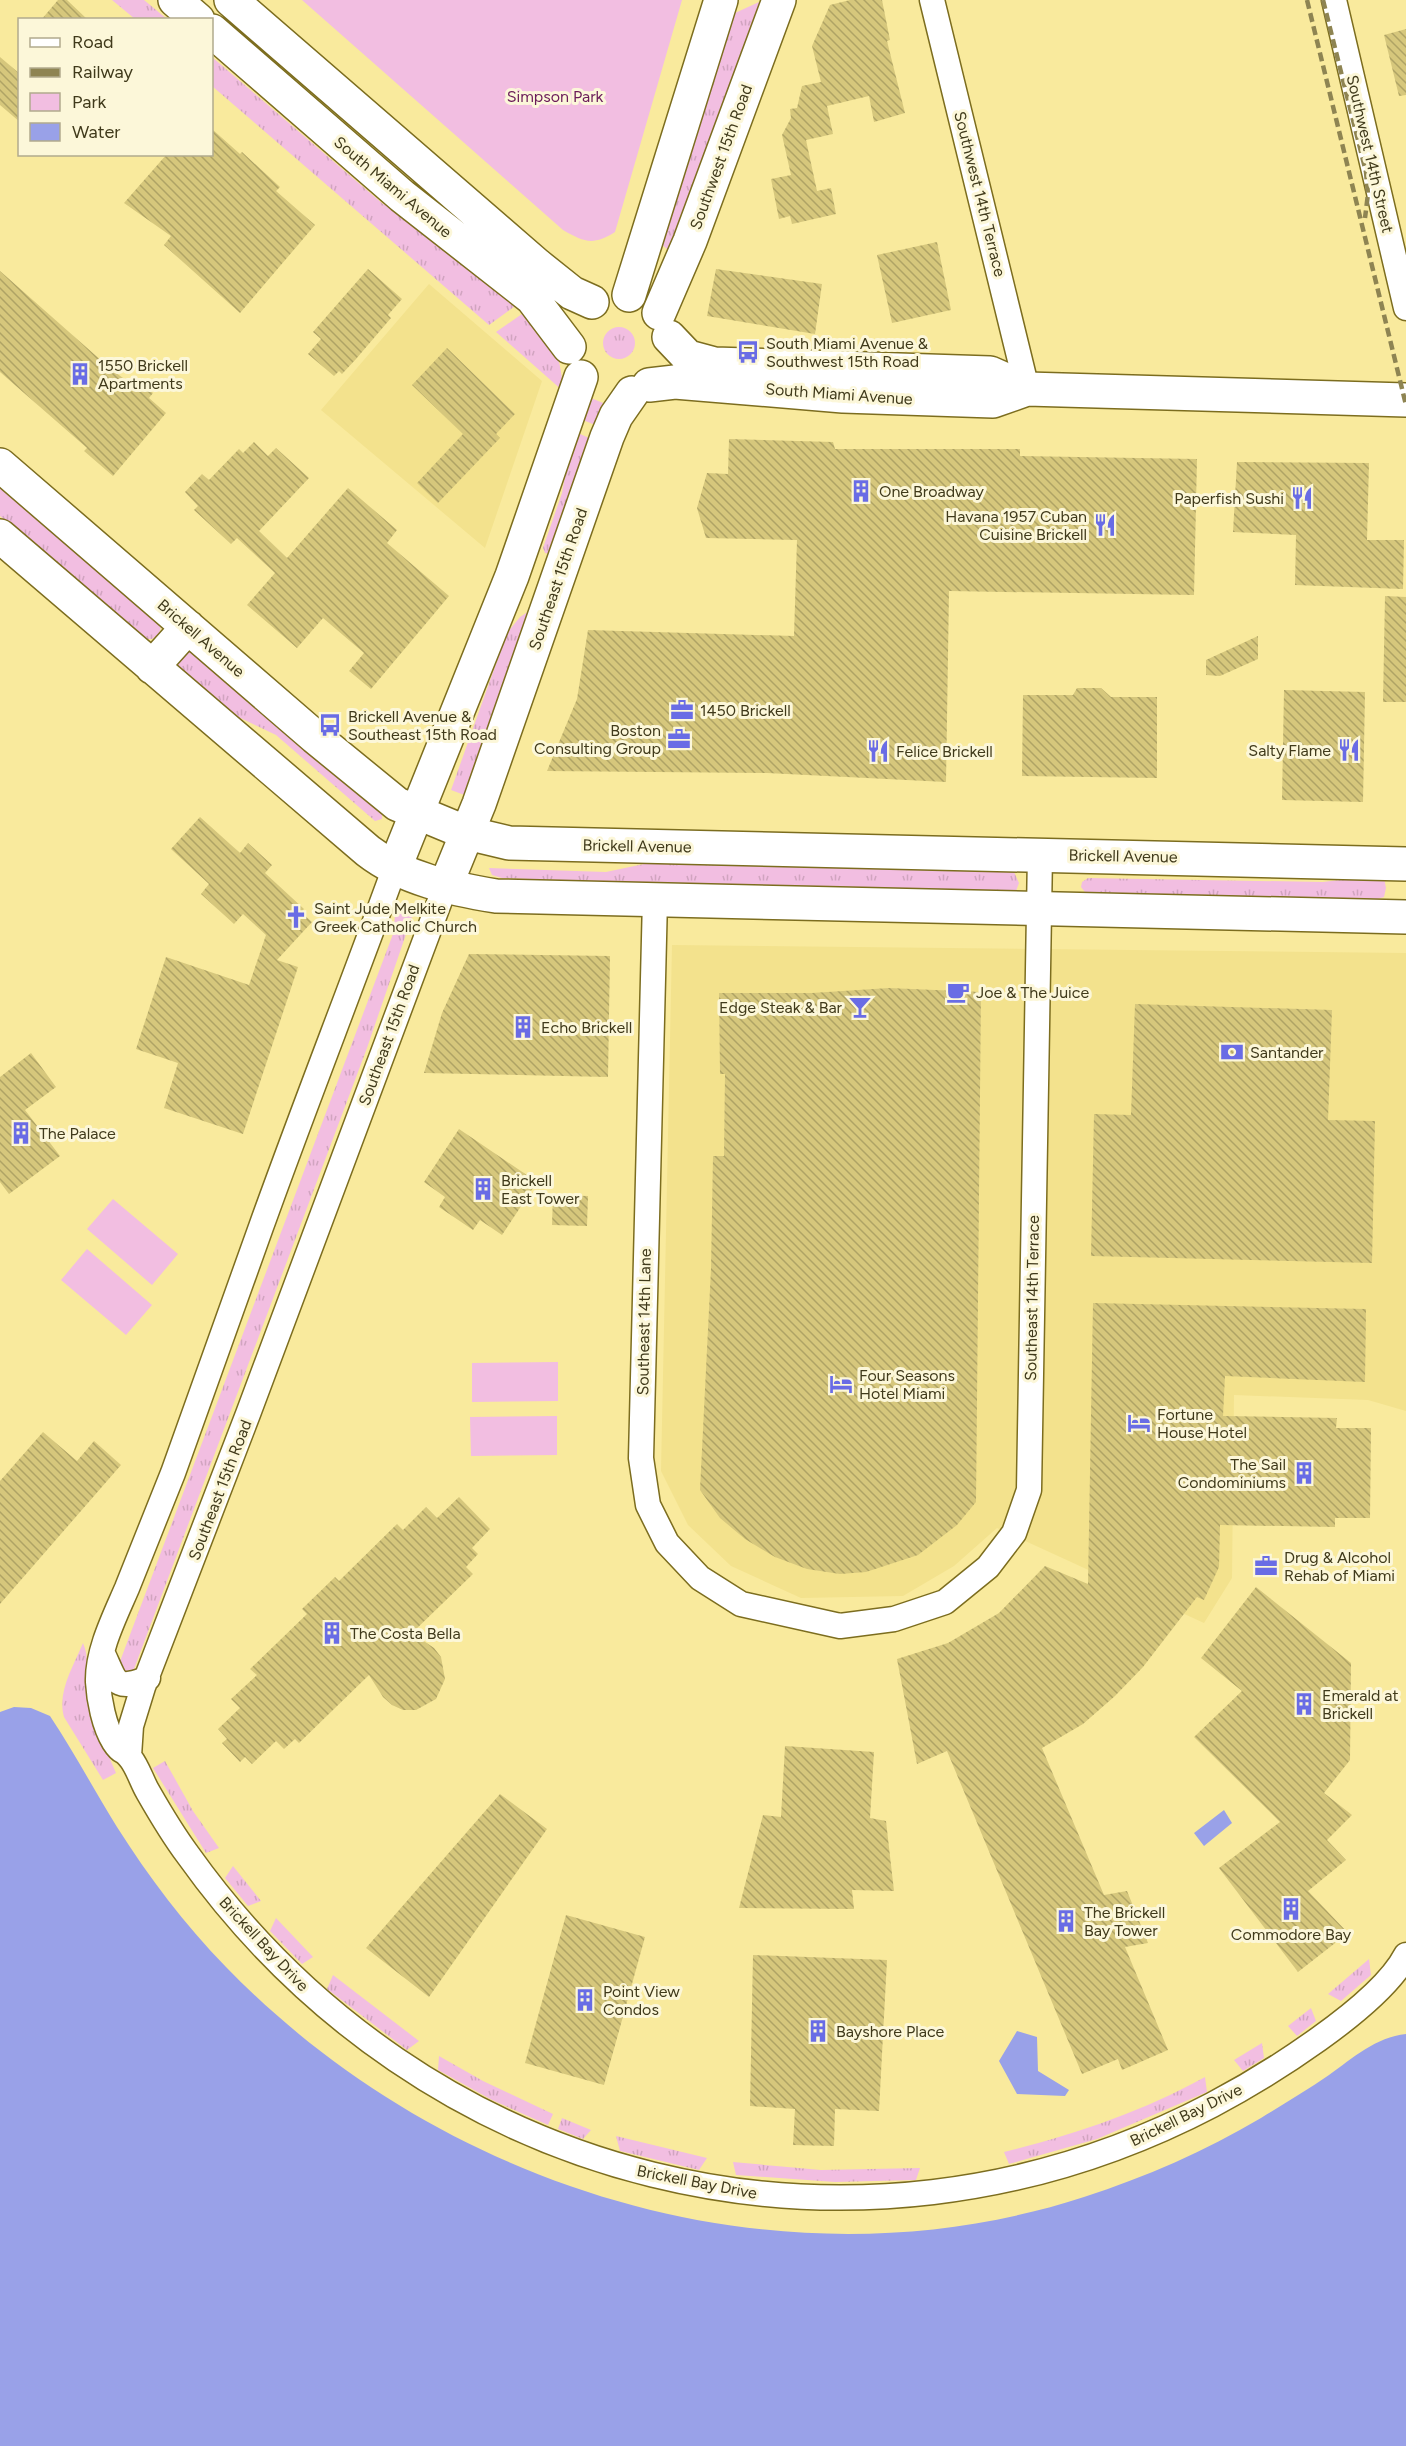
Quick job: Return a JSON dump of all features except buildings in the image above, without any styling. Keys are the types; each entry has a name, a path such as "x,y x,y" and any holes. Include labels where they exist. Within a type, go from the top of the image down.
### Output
{"main road":[{"path":"175,0 196,18"},
{"path":"231,0 537,265 572,293 592,302"},
{"path":"629,295 721,0"},
{"name":"Southwest 15th Road","path":"664,325 690,241 780,0"},
{"name":"South Miami Avenue","path":"213,32 402,196 532,298 569,347"},
{"path":"629,295 646,301 664,325 666,364 640,389 609,394 581,377 571,358 569,347 574,321 592,302 603,296 629,295"},
{"name":"South Miami Avenue","path":"664,325 688,357 714,364 990,373 1027,389"},
{"path":"395,867 418,815 512,576 581,377"},
{"name":"South Miami Avenue","path":"640,389 675,382 843,396 993,401 1027,389 1406,400"},
{"name":"Southeast 15th Road","path":"445,887 467,833 607,437 616,416 640,389"},
{"name":"Brickell Avenue","path":"0,465 388,797 418,815 467,833 509,843 1406,864"},
{"path":"0,536 368,851 395,867 445,887 496,896 1406,918"},
{"path":"153,667 188,627"}],"street":[{"name":"Southwest 14th Terrace","path":"932,0 1027,389"},
{"name":"Southwest 14th Street","path":"1334,0 1406,308"},
{"name":"Southeast 14th Terrace","path":"840,1626 894,1619 945,1602 988,1567 1014,1533 1029,1490 1040,854"},
{"path":"129,1756 116,1746 104,1715 98,1682 103,1654 180,1455 262,1224 395,867"},
{"name":"Southeast 15th Road","path":"129,1756 134,1715 445,887"},
{"name":"Southeast 14th Lane","path":"655,899 641,1458 648,1505 667,1543 700,1578 741,1604 840,1626"},
{"path":"103,1654 112,1678 117,1683 129,1685 148,1678"},
{"name":"Brickell Bay Drive","path":"129,1756 182,1847 248,1930 309,1994 381,2051 448,2093 548,2141 646,2174 743,2193 828,2199 916,2196 1005,2180 1085,2159 1193,2115 1262,2076 1359,2007 1388,1980 1405,1958"}],"shaded area":[{"path":"429,284 542,381 485,548 321,410"},
{"path":"672,945 1406,953 1406,1411 1368,1400 1234,1395 1232,1578 1204,1623 997,1528 954,1566 903,1596 801,1598 731,1566 688,1525 661,1471"}],"green space":[{"path":"112,0 144,0 166,18 134,18"},
{"name":"Simpson Park","path":"302,0 682,0 615,232 601,239 589,241 563,230"},
{"path":"759,2 763,6 673,254 661,244 719,36 735,13"},
{"path":"213,58 383,204 415,218 522,301 489,325 213,87"},
{"path":"529,309 554,347 560,366 563,391 496,332"},
{"path":"619,327 630,332 635,343 630,354 619,359 608,354 603,343 608,332"},
{"path":"586,396 608,405 600,427 578,418"},
{"path":"573,431 594,440 550,554 545,553 543,548 562,493"},
{"path":"0,480 157,617 161,626 159,634 152,639 143,639 0,516"},
{"path":"529,611 467,796 451,790 507,633 520,617"},
{"path":"187,649 196,651 382,811 382,819 375,821 276,735 226,711 180,672 176,663"},
{"path":"677,857 1006,868 1014,872 1019,883 1016,891 1006,895 502,878 492,875 489,868 606,872"},
{"path":"1365,877 1384,878 1386,888 1384,897 1370,901 1088,896 1081,887 1082,882 1088,878 1323,882"},
{"path":"396,906 414,911 367,1048 134,1669 132,1673 124,1675 119,1664 393,934"},
{"path":"113,1199 178,1254 152,1285 87,1229"},
{"path":"87,1249 152,1305 126,1335 61,1280"},
{"path":"558,1362 558,1401 472,1402 472,1363"},
{"path":"557,1416 557,1455 471,1456 470,1417"},
{"path":"83,1643 89,1704 116,1773 103,1780 64,1717 62,1708 64,1689"},
{"path":"165,1761 193,1811 219,1848 206,1853 153,1768"},
{"path":"233,1866 261,1901 248,1906 225,1878"},
{"path":"276,1918 313,1957 302,1964 270,1931"},
{"path":"1369,1959 1371,1975 1341,2001 1328,1994"},
{"path":"333,1975 419,2041 407,2050 327,1989"},
{"path":"1311,2008 1316,2021 1297,2036 1288,2026"},
{"path":"1262,2043 1264,2058 1243,2071 1234,2060"},
{"path":"439,2056 483,2081 553,2114 548,2125 492,2100 438,2070"},
{"path":"1205,2077 1207,2092 1097,2139 1009,2164 1004,2152 1056,2138 1132,2112"},
{"path":"562,2118 591,2130 583,2139 558,2129"},
{"path":"616,2136 707,2158 699,2170 620,2151"},
{"path":"733,2162 821,2170 920,2168 916,2180 835,2182 736,2175"}],"water":[{"path":"14,1707 31,1708 50,1716 154,1882 226,1967 313,2045 409,2111 513,2164 624,2203 737,2226 853,2234 970,2224 1084,2197 1175,2162 1261,2118 1375,2044 1406,2034 1406,2446 0,2446 0,1712"},
{"path":"1224,1810 1232,1823 1204,1846 1194,1833"},
{"path":"1017,2031 1037,2037 1038,2071 1069,2090 1065,2096 1017,2094 999,2061"}],"railway":[{"path":"1307,0 1406,405"},
{"path":"1323,0 1366,172 1368,194 1365,218"}],"place":[{"name":"South Miami Avenue & Southwest 15th Road","path":"748,352"},
{"name":"1550 Brickell Apartments","path":"80,374"},
{"name":"One Broadway","path":"861,491"},
{"name":"Paperfish Sushi","path":"1302,498"},
{"name":"Havana 1957 Cuban Cuisine Brickell","path":"1105,525"},
{"name":"1450 Brickell","path":"682,710"},
{"name":"Brickell Avenue & Southeast 15th Road","path":"330,725"},
{"name":"Boston Consulting Group","path":"679,739"},
{"name":"Salty Flame","path":"1349,750"},
{"name":"Felice Brickell","path":"878,751"},
{"name":"Saint Jude Melkite Greek Catholic Church","path":"296,917"},
{"name":"Joe & The Juice","path":"958,992"},
{"name":"Edge Steak & Bar","path":"860,1007"},
{"name":"Echo Brickell","path":"523,1027"},
{"name":"Santander","path":"1232,1052"},
{"name":"The Palace","path":"21,1133"},
{"name":"Brickell East Tower","path":"483,1189"},
{"name":"Four Seasons Hotel Miami","path":"841,1384"},
{"name":"Fortune House Hotel","path":"1139,1423"},
{"name":"The Sail Condominiums","path":"1304,1473"},
{"name":"Drug & Alcohol Rehab of Miami","path":"1266,1566"},
{"name":"The Costa Bella","path":"332,1633"},
{"name":"Emerald at Brickell","path":"1304,1704"},
{"name":"Commodore Bay","path":"1291,1909"},
{"name":"The Brickell Bay Tower","path":"1066,1921"},
{"name":"Point View Condos","path":"585,2000"},
{"name":"Bayshore Place","path":"818,2031"}]}
